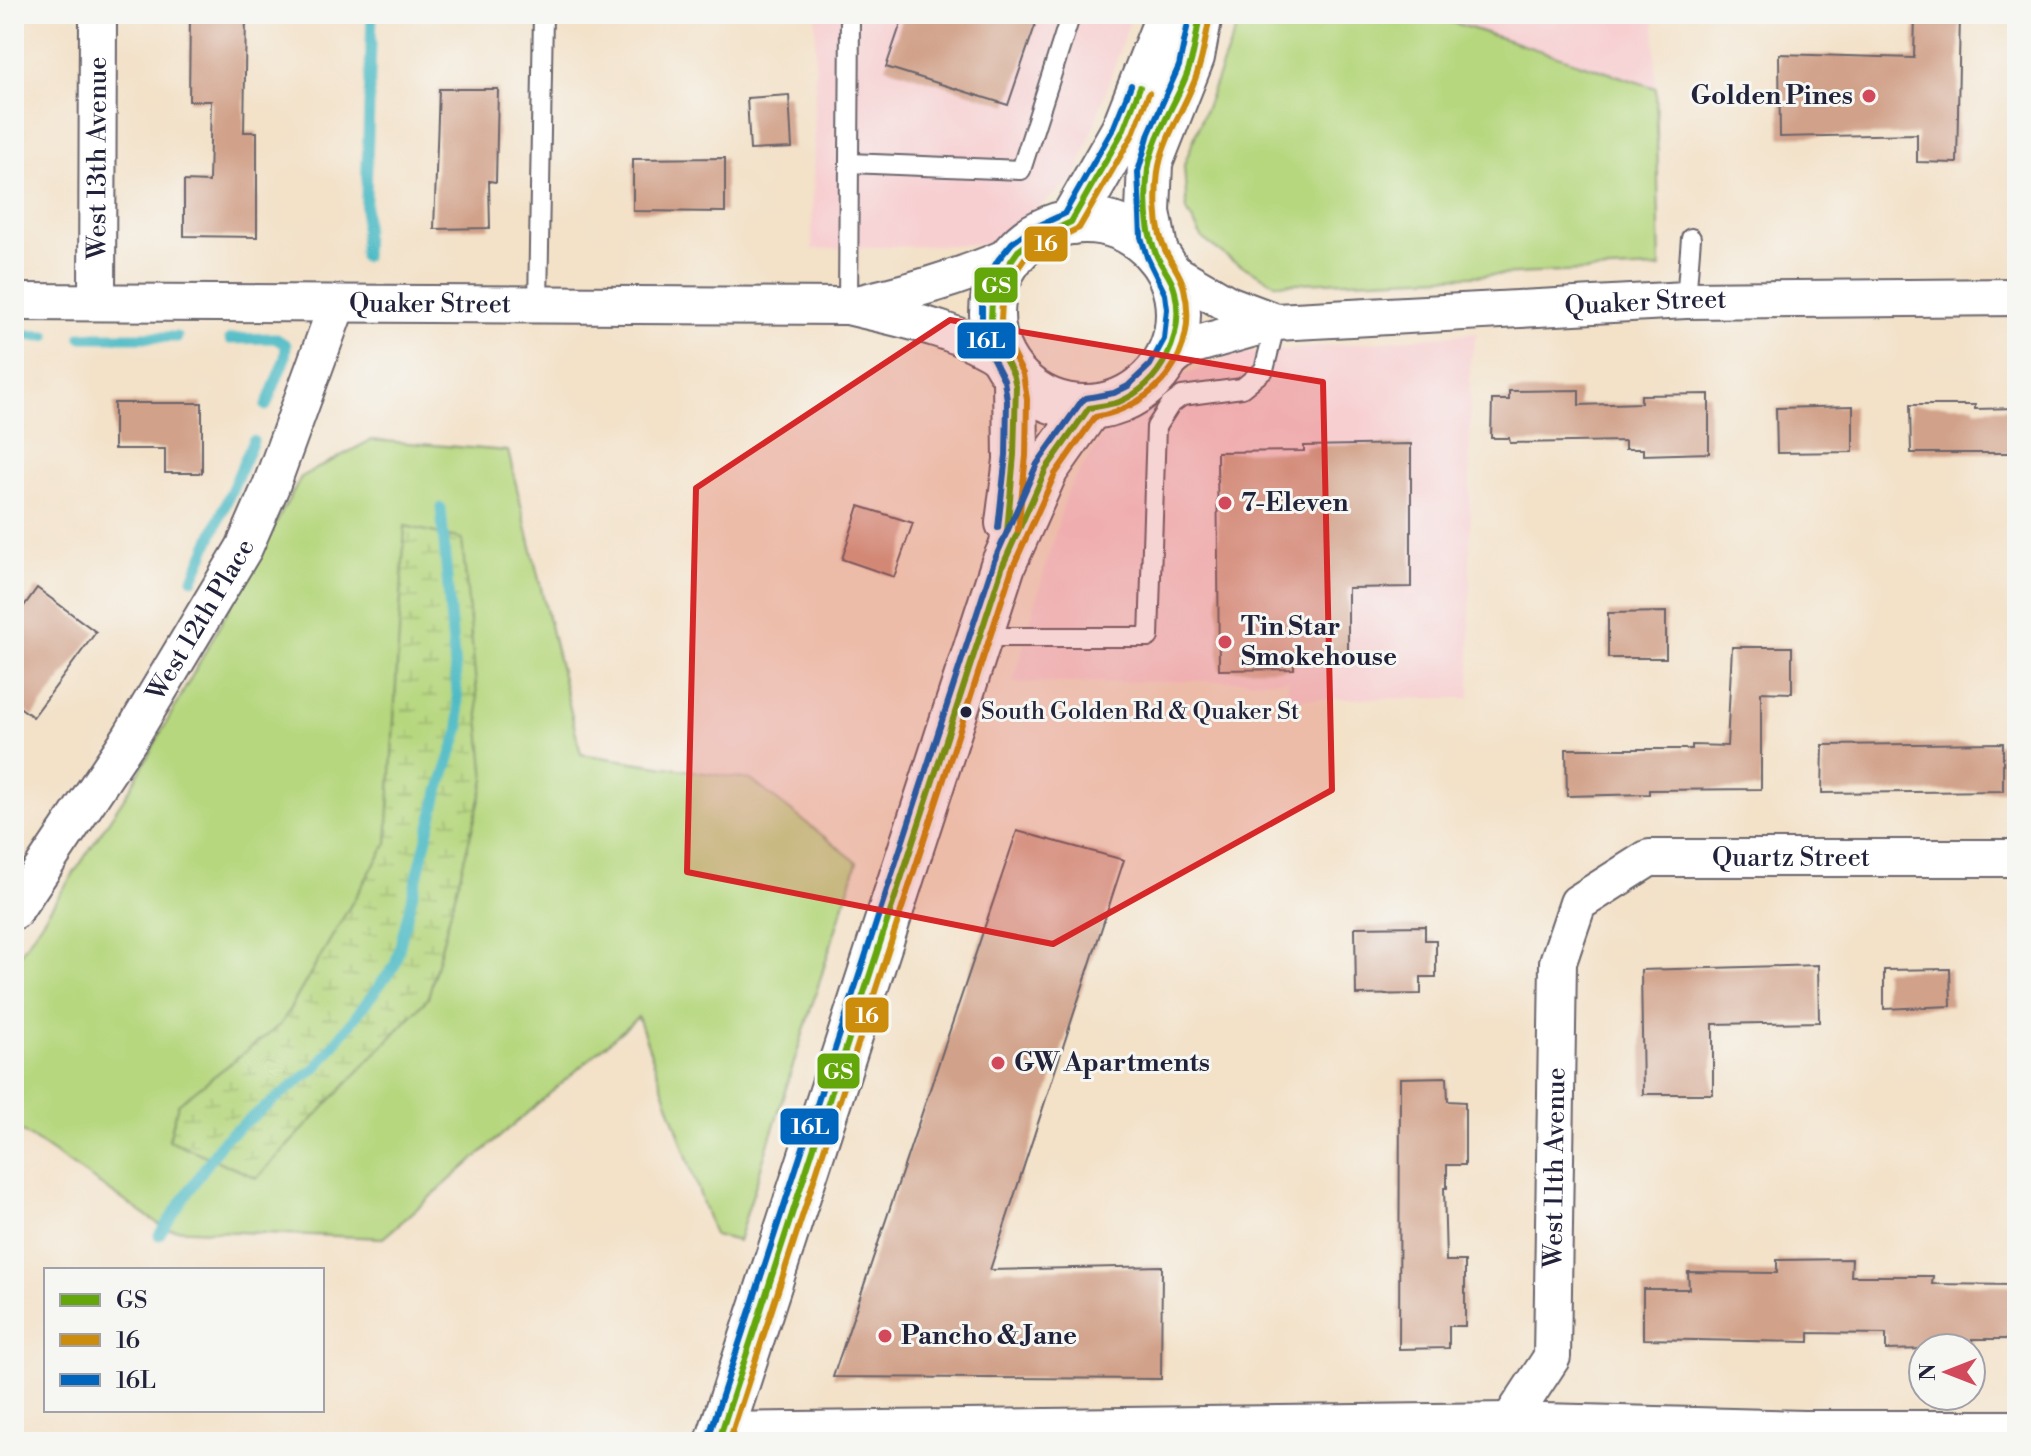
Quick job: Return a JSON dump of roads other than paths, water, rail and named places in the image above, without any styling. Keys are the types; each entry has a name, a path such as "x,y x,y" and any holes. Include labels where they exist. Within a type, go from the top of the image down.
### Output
{"main road":[{"path":"1071,222 1123,131 1169,14"},
{"path":"1161,261 1138,238 1118,226 1095,221 1071,222 1039,234 1012,255 1000,274 993,295 991,317 995,339 1009,368 1030,391 1048,401 1068,407 1089,408 1117,402 1143,388 1163,366 1174,343 1178,317 1175,291 1161,261 1148,212 1150,163 1192,57 1200,14"},
{"path":"1003,565 1016,460 1009,368"},
{"path":"720,1436 1003,565 1046,469 1089,408"}],"street":[{"name":"West 13th Avenue","path":"97,302 98,14"},
{"name":"Quaker Street","path":"14,302 848,306 931,286 972,273 1012,255"},
{"name":"Quaker Street","path":"1161,261 1228,304 1276,322"},
{"name":"Quaker Street","path":"1163,366 1187,347 1276,322 1686,300 2017,297"},
{"name":"West 12th Place","path":"14,911 130,738 244,548 271,486 337,305"},
{"name":"Quaker Street","path":"848,306 973,341 1009,368"},
{"name":"Quartz Street","path":"1578,903 1649,858 2017,858"},
{"name":"West 11th Avenue","path":"1510,1421 1552,1357 1558,962 1578,903"},
{"path":"720,1436 1510,1421 1804,1435 2017,1429"}],"lane":[{"path":"538,305 543,14"},
{"path":"848,306 850,14"},
{"path":"849,163 1021,170 1071,14"},
{"path":"1686,300 1691,238"},
{"path":"979,637 1149,637 1156,427 1170,405 1182,396 1242,388 1264,370 1276,322"}],"waterway":[{"path":"364,257 372,14"},
{"path":"14,335 46,336"},
{"path":"81,337 177,337"},
{"path":"230,339 275,338 286,345 285,358 266,406"},
{"path":"193,579 253,441"},
{"path":"159,1235 224,1139 317,1067 395,965 438,794 460,728 441,508"}],"place":[{"name":"Golden Pines","path":"1869,96"},
{"name":"7-Eleven","path":"1225,503"},
{"name":"Tin Star Smokehouse","path":"1225,642"},
{"name":"South Golden Rd & Quaker St","path":"966,712"},
{"name":"GW Apartments","path":"998,1063"},
{"name":"Pancho & Jane","path":"885,1336"}]}
